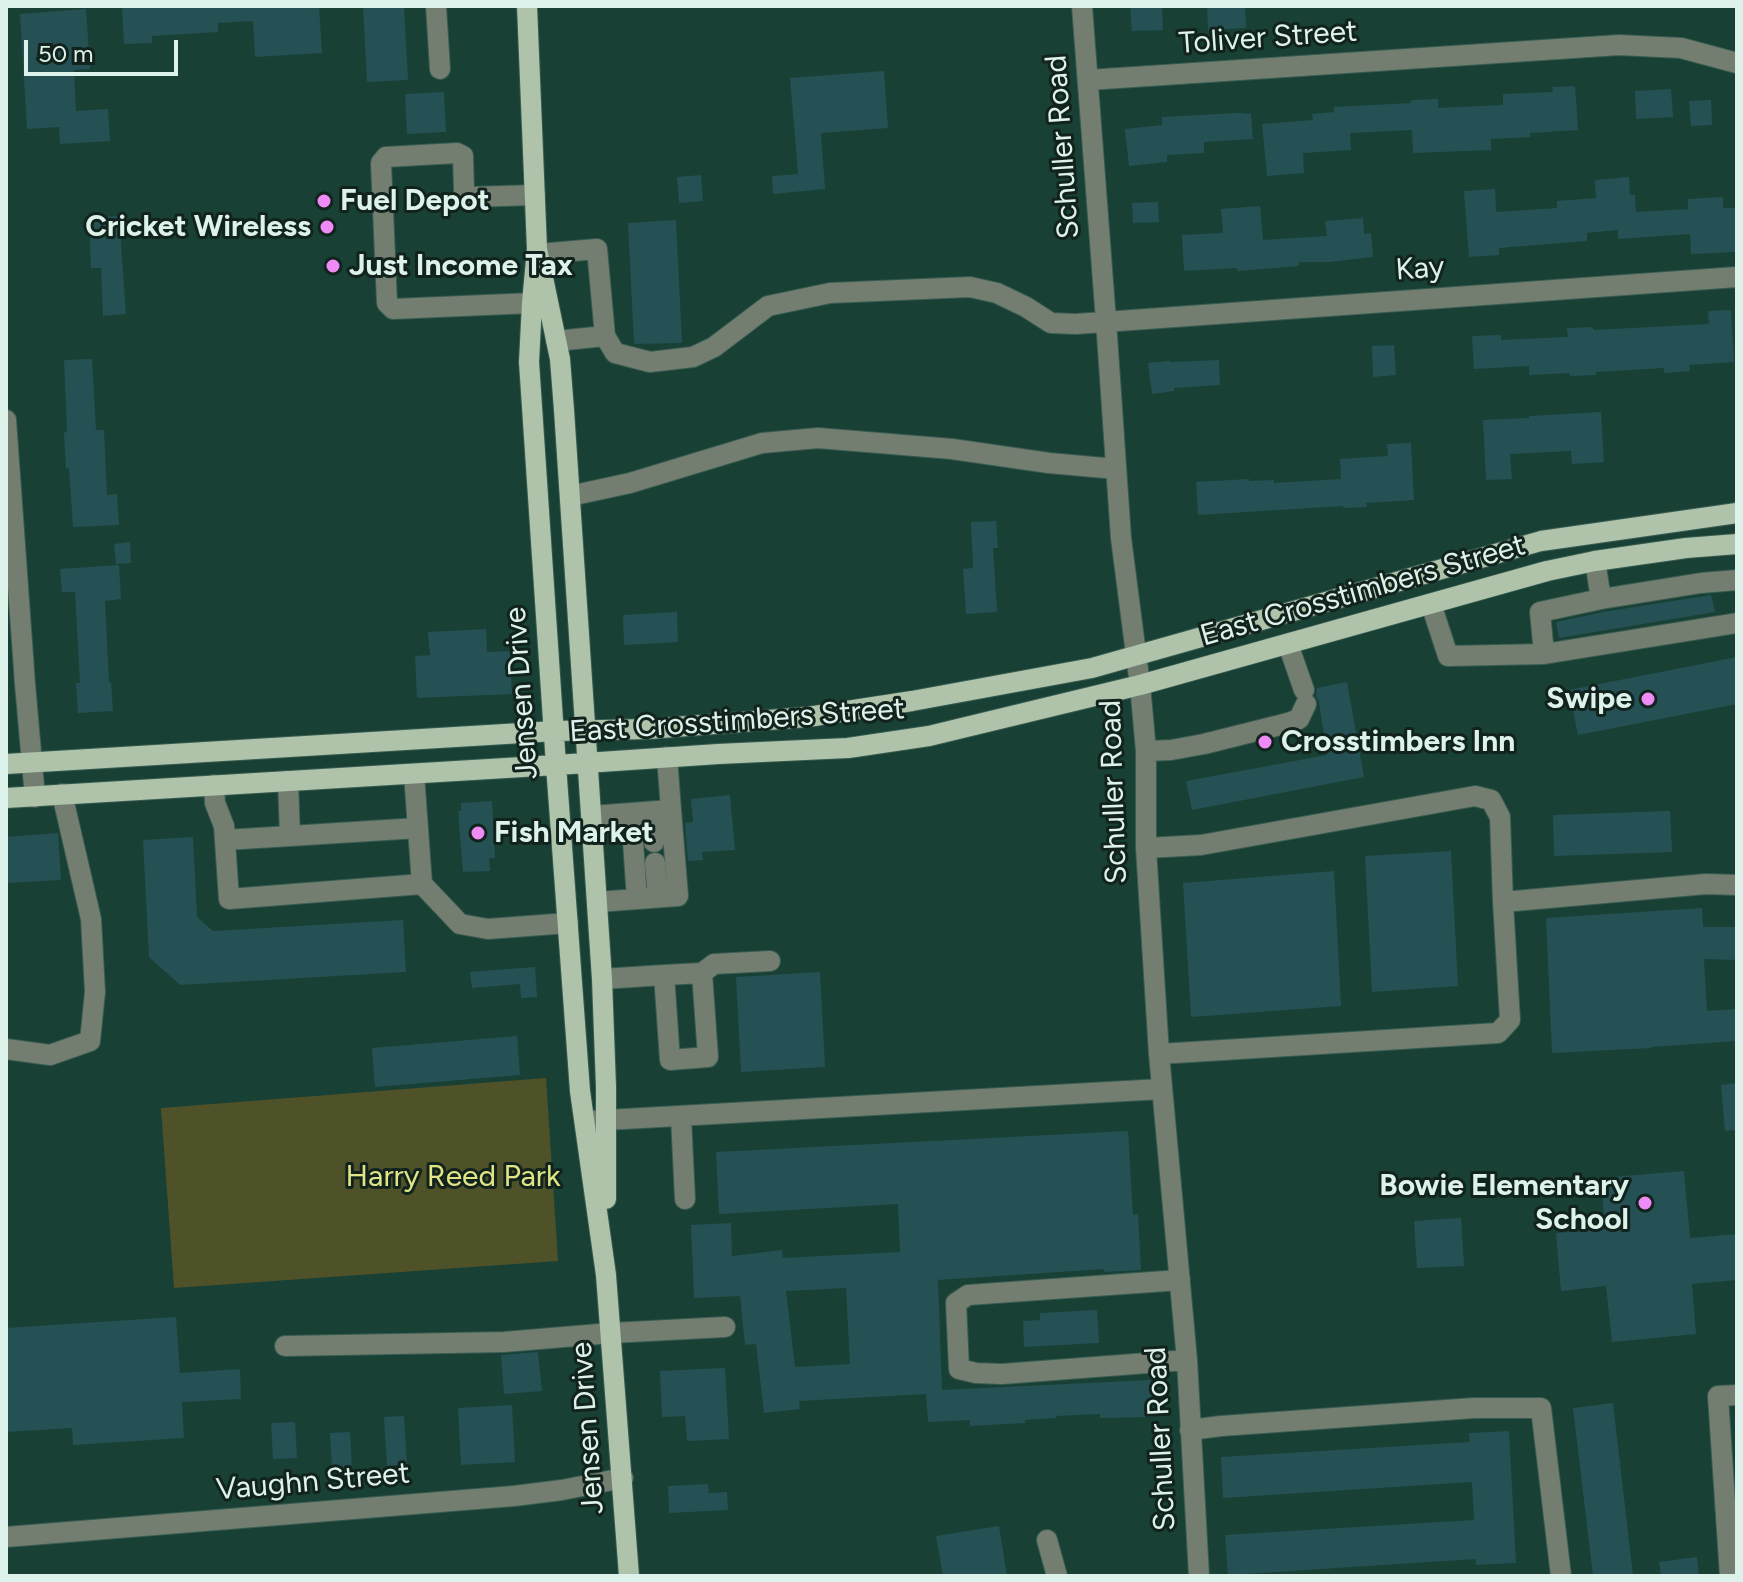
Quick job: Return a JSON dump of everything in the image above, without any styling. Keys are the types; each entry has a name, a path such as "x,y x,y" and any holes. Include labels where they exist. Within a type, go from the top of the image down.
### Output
{"main road":[{"name":"Jensen Drive","path":"527,6 538,251 560,359 602,979 606,1275"},
{"name":"Jensen Drive","path":"538,251 529,362 556,765 580,1091 606,1275 629,1576"},
{"path":"533,411 564,410"},
{"path":"1735,514 1737,537"},
{"name":"East Crosstimbers Street","path":"6,764 808,717 1080,670 1541,541 1735,514"},
{"name":"East Crosstimbers Street","path":"6,798 848,748 920,737 1140,685 1547,571 1686,548 1737,544"},
{"path":"1420,575 1431,604"},
{"path":"920,699 920,737"},
{"path":"212,751 214,785"}],"street":[{"path":"436,6 440,69"},
{"name":"Schuller Road","path":"1082,6 1121,538 1146,751 1146,848 1159,1054 1187,1360 1199,1576"},
{"name":"Toliver Street","path":"1088,80 1619,45 1681,48 1737,63"},
{"path":"532,303 393,309 387,303 381,163 386,157 457,153 463,156 464,191 469,197 535,195"},
{"path":"538,251 597,249 605,336 556,341"},
{"name":"Kay","path":"605,336 615,353 650,362 693,357 714,347 768,306 830,293 970,287 997,293 1051,323 1076,324 1737,277"},
{"path":"6,420 35,797"},
{"path":"570,496 630,483 762,443 818,438 952,449 1116,469"},
{"path":"1595,561 1601,599"},
{"path":"1544,654 1540,612 1601,599 1737,580"},
{"path":"1431,604 1448,656 1544,654 1737,623"},
{"path":"1146,751 1204,744 1299,719 1305,697 1288,644"},
{"path":"637,899 651,812 667,757"},
{"path":"414,774 422,884 460,924 488,929 568,923"},
{"path":"288,781 290,836"},
{"path":"214,785 215,803 224,826 229,899 422,884"},
{"path":"6,1049 50,1055 90,1041 95,992 91,919 62,794"},
{"path":"1146,848 1201,845 1475,796 1491,800 1500,817 1510,1020 1498,1033 1159,1054"},
{"path":"591,816 651,812"},
{"path":"651,812 654,842"},
{"path":"597,902 678,896 651,812"},
{"path":"225,840 418,828"},
{"path":"655,863 658,897"},
{"path":"1503,902 1706,884 1737,885"},
{"path":"602,979 702,973 714,964 770,961"},
{"path":"664,975 670,1060 708,1057 702,973"},
{"path":"584,1121 1162,1089"},
{"path":"681,1117 685,1199"},
{"path":"1180,1280 968,1295 956,1303 959,1369 1002,1374 1187,1360"},
{"path":"285,1346 504,1342 725,1327"},
{"path":"1732,1573 1718,1396 1737,1395"},
{"path":"1190,1430 1474,1408 1541,1408 1561,1576"},
{"name":"Vaughn Street","path":"6,1537 514,1496 623,1478"},
{"path":"1047,1540 1057,1576"}],"green space":[{"name":"Harry Reed Park","path":"546,1078 558,1261 174,1288 161,1108"}],"building":[{"path":"319,6 322,53 255,57 253,21 218,23 218,32 152,36 152,43 124,44 122,8"},
{"path":"363,6 404,6 408,80 367,82"},
{"path":"1130,6 1162,6 1163,30 1132,31"},
{"path":"1207,6 1245,6 1246,28 1208,30"},
{"path":"86,9 90,69 74,70 76,111 108,109 110,141 60,144 59,127 27,129 20,14"},
{"path":"884,71 888,128 821,133 825,189 773,194 772,176 798,174 790,78"},
{"path":"1575,86 1578,130 1491,139 1491,150 1413,153 1412,130 1350,133 1351,150 1303,153 1304,173 1267,176 1262,124 1313,120 1312,114 1334,112 1334,107 1411,103 1411,100 1438,99 1438,108 1503,105 1503,94 1553,92 1552,87"},
{"path":"1671,89 1673,117 1636,119 1635,91"},
{"path":"444,92 446,132 407,134 405,94"},
{"path":"1711,100 1712,125 1691,126 1689,101"},
{"path":"1251,114 1253,139 1204,142 1204,153 1167,155 1167,162 1129,166 1125,129 1162,125 1162,117"},
{"path":"701,175 703,201 679,203 677,177"},
{"path":"1629,177 1630,195 1635,195 1636,212 1688,209 1688,199 1723,197 1723,208 1737,208 1737,252 1691,254 1690,234 1618,239 1618,230 1587,233 1587,241 1499,248 1499,255 1469,257 1464,191 1495,189 1496,212 1557,208 1557,201 1596,198 1595,180"},
{"path":"1158,202 1159,222 1133,223 1132,203"},
{"path":"1260,206 1263,240 1327,236 1325,221 1363,218 1364,234 1371,233 1373,257 1299,262 1299,266 1237,271 1237,268 1184,271 1182,235 1223,233 1221,209"},
{"path":"119,216 126,314 103,316 101,268 91,268 89,218"},
{"path":"676,220 682,343 634,344 628,223"},
{"path":"1731,310 1734,362 1689,365 1690,371 1664,373 1664,368 1570,376 1569,373 1529,375 1529,366 1474,369 1472,336 1501,335 1501,340 1568,337 1567,328 1593,327 1593,330 1709,324 1708,311"},
{"path":"1394,345 1396,375 1373,377 1372,346"},
{"path":"92,359 96,430 104,430 107,495 117,494 119,525 73,527 64,432 67,431 64,360"},
{"path":"1219,360 1220,385 1174,388 1174,391 1152,394 1148,363"},
{"path":"1601,412 1604,462 1572,464 1571,451 1510,454 1512,479 1486,480 1483,420"},
{"path":"1411,443 1414,500 1366,503 1367,507 1198,515 1196,482 1249,479 1274,480 1274,483 1341,479 1340,459 1388,456 1387,444"},
{"path":"996,521 998,548 993,548 997,612 966,614 963,569 973,568 971,522"},
{"path":"130,542 131,563 116,564 114,544"},
{"path":"119,565 121,599 105,601 113,711 78,713 76,683 80,683 75,592 62,592 60,569"},
{"name":"Swipe","path":"1711,595 1715,612 1559,638 1556,622"},
{"path":"677,612 678,642 624,645 623,615"},
{"path":"486,629 487,652 510,651 512,694 417,698 415,656 430,655 428,632"},
{"path":"1737,657 1737,704 1578,735 1569,690"},
{"path":"1347,682 1364,777 1192,810 1186,781 1327,755 1317,688"},
{"path":"730,795 735,850 702,852 703,860 688,861 685,823 693,822 691,799"},
{"name":"Fish Market","path":"492,801 495,858 489,858 490,871 463,872 458,811 461,811 461,803"},
{"path":"1670,811 1672,852 1554,856 1553,815"},
{"path":"58,833 61,880 6,883 6,837"},
{"path":"193,837 197,917 213,931 403,920 406,972 180,985 149,957 143,840"},
{"path":"1451,851 1458,986 1372,992 1365,856"},
{"path":"1334,871 1341,1006 1191,1017 1183,883"},
{"path":"1702,908 1703,927 1737,927 1737,960 1704,959 1707,1011 1737,1009 1737,1041 1552,1053 1546,918"},
{"path":"535,967 537,997 521,998 520,984 472,988 470,972"},
{"path":"820,972 825,1067 741,1072 736,977"},
{"path":"517,1036 520,1075 375,1087 372,1048"},
{"path":"1737,1083 1737,1130 1725,1131 1721,1085"},
{"path":"1128,1131 1133,1215 1138,1214 1141,1270 1104,1272 1104,1269 938,1280 942,1390 1151,1380 1153,1417 1100,1418 1100,1414 1056,1416 1025,1420 1025,1423 970,1426 970,1420 928,1422 926,1394 799,1401 800,1409 764,1413 756,1344 745,1345 740,1296 694,1298 691,1225 731,1223 732,1256 782,1250 783,1258 900,1252 898,1204 719,1214 716,1152","holes":["846,1288 850,1364 795,1367 786,1291"]},
{"name":"Bowie Elementary School","path":"1684,1171 1690,1238 1737,1234 1737,1280 1692,1284 1696,1334 1612,1342 1606,1286 1561,1291 1556,1233 1605,1229 1601,1178"},
{"path":"1461,1218 1464,1266 1417,1268 1414,1221"},
{"path":"1097,1310 1099,1343 1024,1347 1023,1321 1040,1320 1040,1313"},
{"path":"176,1317 180,1373 240,1369 241,1399 182,1402 184,1438 73,1445 72,1428 6,1432 6,1328"},
{"path":"538,1352 542,1391 504,1394 501,1355"},
{"path":"725,1368 729,1439 687,1441 685,1416 662,1417 660,1371"},
{"path":"1613,1403 1633,1576 1593,1576 1573,1408"},
{"path":"512,1405 515,1462 461,1465 458,1408"},
{"path":"404,1416 407,1464 387,1466 384,1417"},
{"path":"295,1422 297,1458 273,1459 271,1423"},
{"path":"1509,1431 1516,1563 1476,1565 1476,1559 1228,1575 1225,1535 1474,1520 1472,1482 1223,1498 1221,1457 1470,1442 1469,1433"},
{"path":"350,1432 352,1468 332,1469 330,1433"},
{"path":"708,1484 709,1493 727,1492 728,1510 669,1513 668,1486"},
{"path":"999,1526 1007,1576 943,1576 936,1536"},
{"path":"1697,1557 1699,1576 1661,1576 1659,1562"}],"place":[{"name":"Fuel Depot","path":"324,201"},
{"name":"Cricket Wireless","path":"327,227"},
{"name":"Just Income Tax","path":"333,266"},
{"name":"Swipe","path":"1648,699"},
{"name":"Crosstimbers Inn","path":"1265,742"},
{"name":"Fish Market","path":"478,833"},
{"name":"Bowie Elementary School","path":"1645,1203"}]}
